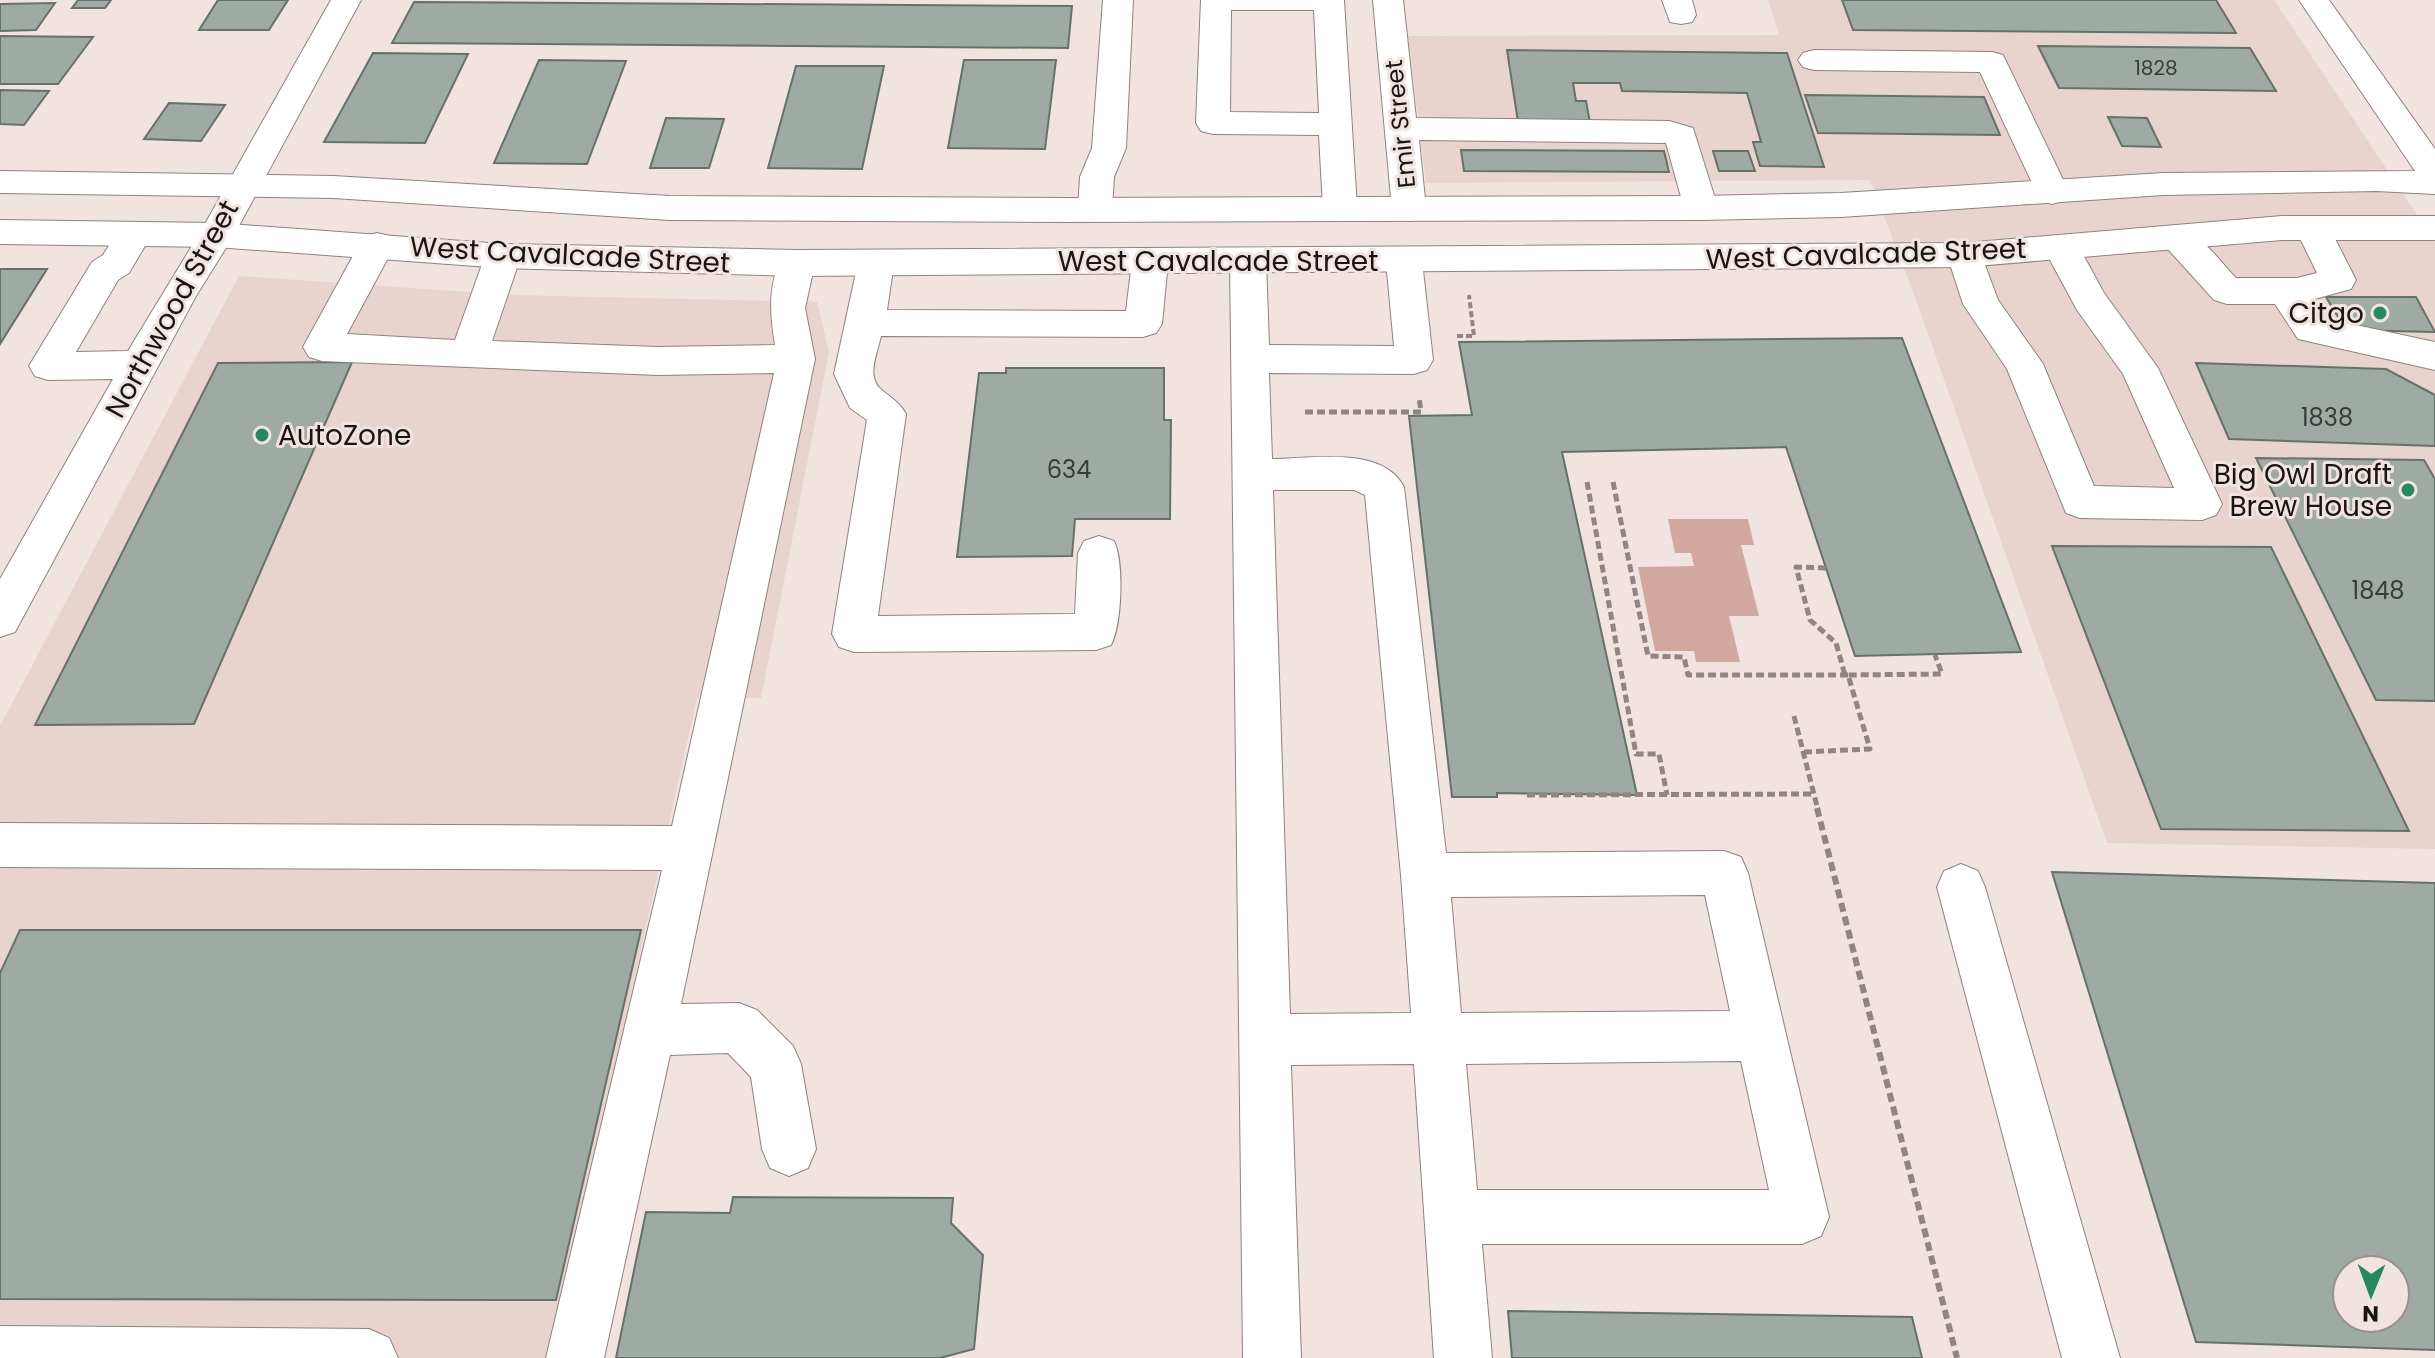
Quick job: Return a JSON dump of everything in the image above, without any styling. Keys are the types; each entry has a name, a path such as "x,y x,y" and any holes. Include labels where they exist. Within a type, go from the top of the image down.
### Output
{"main road":[{"name":"Northwood Street","path":"0,619 180,292 216,235 346,0"},
{"path":"1095,208 1097,177 1109,148 1118,0"},
{"name":"Emir Street","path":"1388,0 1409,209"},
{"path":"2314,0 2435,174"},
{"path":"1335,124 1213,123 1216,1 1329,1 1340,208"},
{"path":"1331,38 1391,38"},
{"path":"1814,60 1992,62 2052,192"},
{"path":"1251,359 1414,360 1404,261 1413,243 1441,229 1598,227 1701,208 1687,147 1681,136 1669,132 1400,129"},
{"name":"West Cavalcade Street","path":"0,182 348,188 670,208 810,209 1701,208 1841,205 2163,184 2376,180 2435,183"},
{"path":"575,1358 691,848 796,359 787,308 810,209"},
{"path":"866,323 1143,324 1150,249 1182,239 1376,236 1398,222 1409,209"},
{"name":"West Cavalcade Street","path":"0,232 216,235 503,256 876,263 1965,255 2313,228 2435,228"},
{"path":"2175,237 2227,291 2297,291 2338,280 2313,228"},
{"path":"134,234 116,264 105,271 48,366 140,365"},
{"path":"377,245 322,347 658,361 796,359"},
{"path":"1965,255 1981,304 2024,364 2080,502 2202,504 2139,368 2090,301 2061,247"},
{"path":"469,354 503,256"},
{"path":"1248,261 1272,1358"},
{"path":"876,263 853,374 864,398 887,414 854,634 1096,632 1099,553"},
{"path":"2285,291 2311,329 2435,356"},
{"path":"1252,475 1360,474 1384,487 1425,875 1463,1358"},
{"path":"0,845 691,848"},
{"path":"1425,875 1724,873 1802,1217 1450,1217"},
{"path":"1961,887 2091,1358"},
{"path":"650,1030 739,1028 775,1064 789,1149"},
{"path":"1264,1040 1761,1036"},
{"path":"0,1355 369,1358"}],"path":[{"path":"1587,482 1636,754 1659,754 1667,795"},
{"path":"1613,482 1648,656 1684,657 1688,675 1942,674 1935,655"},
{"path":"1804,752 1870,749 1836,643 1810,620 1796,567 1826,568"},
{"path":"1794,716 1957,1358"},
{"path":"1527,795 1814,794"}],"shaded area":[{"path":"1768,0 2274,0 2435,242 2435,849 2107,843 1914,294 1870,180 1426,183 1408,36 1779,35"},
{"path":"239,276 511,295 817,302 829,352 761,698 697,698 550,1358 0,1358 0,726"},
{"path":"1668,519 1748,519 1754,545 1741,545 1759,616 1729,616 1740,662 1696,662 1694,651 1655,651 1638,567 1694,566 1691,553 1675,553"}],"building":[{"path":"78,0 111,0 105,8 72,8"},
{"path":"218,0 288,0 269,30 199,30"},
{"path":"1842,0 2216,0 2236,33 1853,30"},
{"path":"414,2 1072,6 1068,48 392,43"},
{"path":"55,3 36,30 0,31 0,4"},
{"path":"0,36 93,37 58,84 0,84"},
{"path":"2038,46 2250,48 2276,91 2059,88"},
{"path":"1507,50 1787,53 1824,167 1760,166 1753,142 1761,142 1747,93 1622,91 1620,83 1573,83 1576,101 1586,101 1590,123 1518,122"},
{"path":"373,53 468,54 425,143 324,142"},
{"path":"539,60 626,61 587,164 494,163"},
{"path":"964,60 1056,60 1045,149 948,148"},
{"path":"796,66 884,66 862,169 768,168"},
{"path":"0,90 49,91 24,125 0,124"},
{"path":"1805,95 1984,97 2000,135 1818,133"},
{"path":"169,103 225,105 201,141 144,139"},
{"path":"2108,117 2147,118 2161,147 2122,146"},
{"path":"666,118 724,119 709,168 650,168"},
{"path":"1461,150 1664,151 1669,172 1464,171"},
{"path":"1713,151 1748,151 1755,171 1719,171"},
{"path":"0,269 47,269 0,344"},
{"name":"Citgo","path":"2326,297 2416,297 2435,332 2346,330"},
{"path":"1902,338 2021,652 1855,656 1786,447 1562,452 1637,795 1497,793 1497,797 1452,797 1409,416 1472,415 1459,342"},
{"path":"352,362 194,724 35,725 218,363"},
{"path":"2196,363 2386,369 2435,395 2435,446 2229,439"},
{"path":"1006,368 1164,368 1164,420 1171,420 1170,519 1075,519 1072,556 957,557 979,373 1006,373"},
{"path":"2256,458 2424,460 2435,479 2435,701 2376,700"},
{"path":"2052,546 2271,547 2409,831 2161,829"},
{"path":"2052,872 2435,883 2435,1350 2196,1342"},
{"path":"20,930 641,930 556,1300 0,1299 0,973"},
{"path":"733,1197 953,1198 951,1223 983,1255 974,1349 940,1358 616,1358 646,1212 730,1213"},
{"path":"1508,1311 1912,1317 1922,1358 1512,1358"}],"place":[{"name":"Citgo","path":"2380,313"},
{"name":"AutoZone","path":"262,435"},
{"name":"Big Owl Draft Brew House","path":"2408,490"}]}
